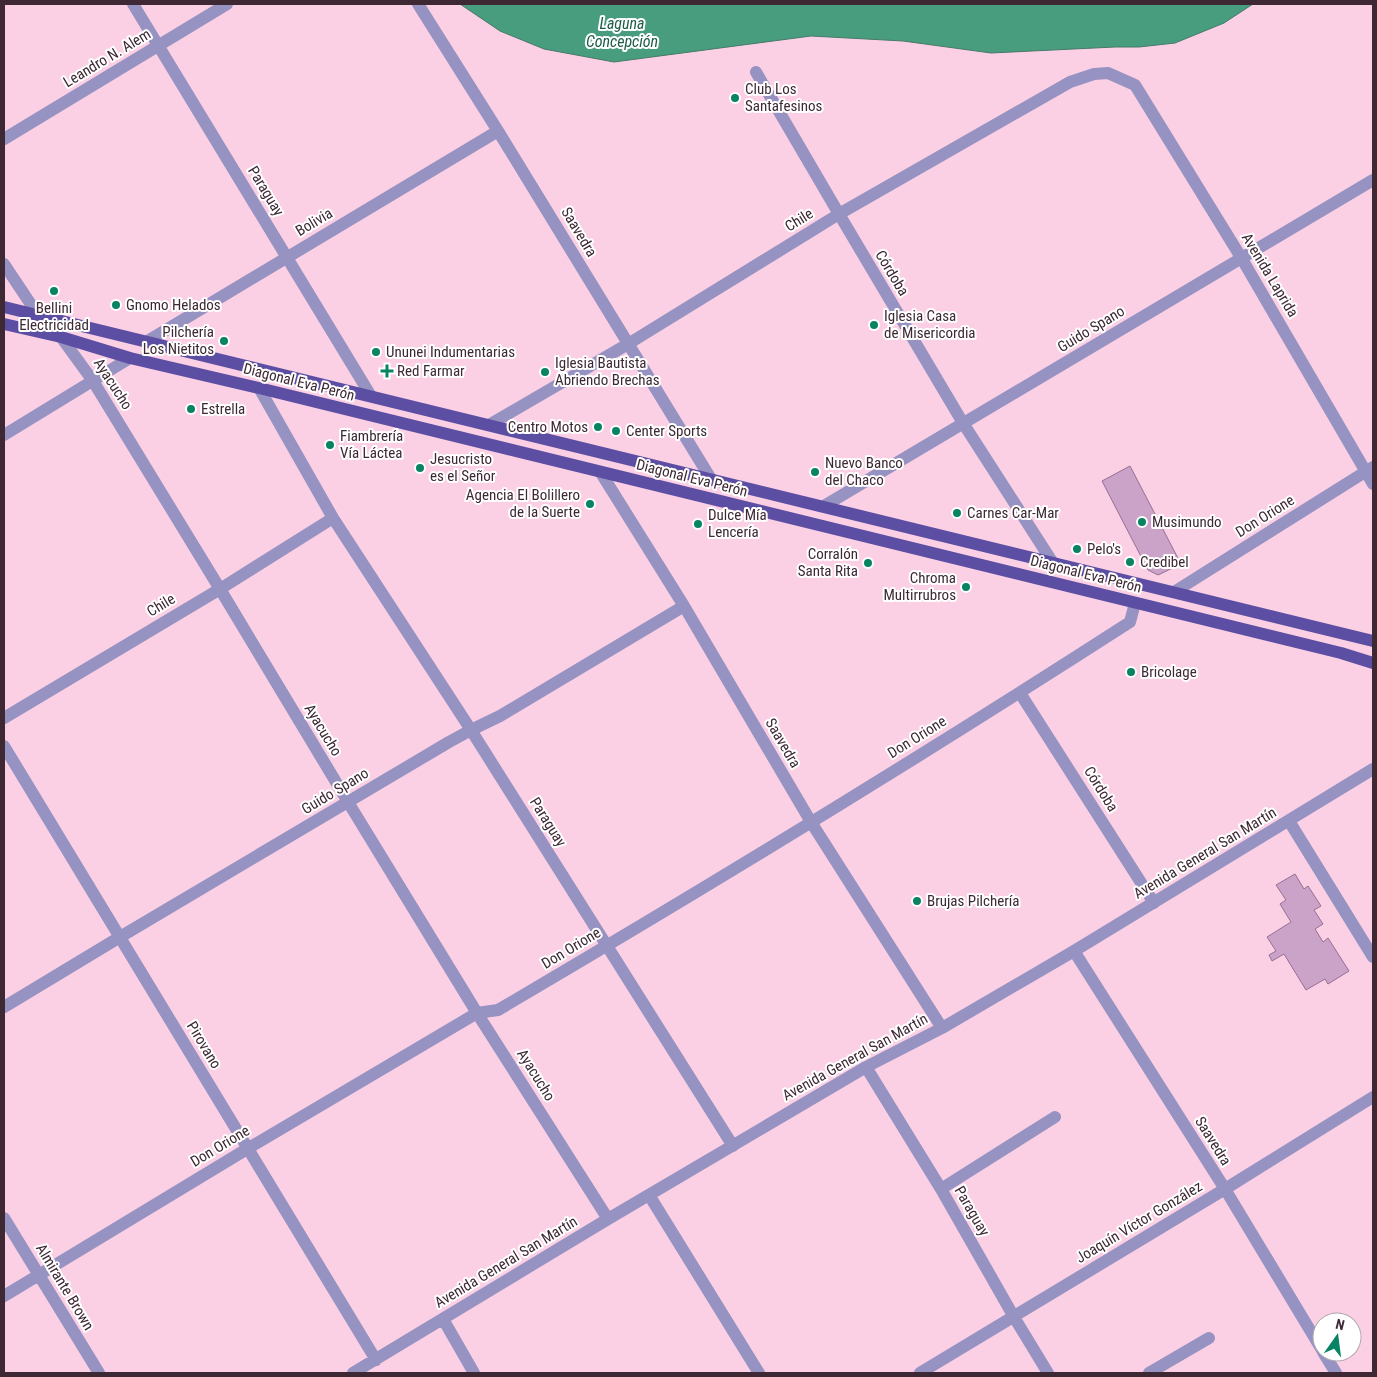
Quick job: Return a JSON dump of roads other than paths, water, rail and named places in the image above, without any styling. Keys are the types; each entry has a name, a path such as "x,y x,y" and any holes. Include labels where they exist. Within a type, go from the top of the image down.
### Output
{"main road":[{"name":"Diagonal Eva Perón","path":"4,307 1373,641"},
{"name":"Diagonal Eva Perón","path":"4,324 61,337 130,358 1135,602 1373,663"}],"street":[{"name":"Paraguay","path":"133,4 371,396"},
{"name":"Leandro N. Alem","path":"4,140 227,4"},
{"name":"Saavedra","path":"418,4 711,479"},
{"name":"Córdoba","path":"756,72 963,424 1053,563"},
{"name":"Chile","path":"489,424 628,344 839,214 1070,82 1094,74 1108,73 1135,85"},
{"name":"Avenida Laprida","path":"1135,85 1369,469 1373,484"},
{"name":"Bolivia","path":"146,342 498,131"},
{"name":"Guido Spano","path":"824,506 1373,180"},
{"name":"Ayacucho","path":"4,264 38,315 61,337 93,381 348,802 608,1219"},
{"path":"4,435 130,358"},
{"name":"Paraguay","path":"259,388 333,518 470,730 733,1146"},
{"name":"Don Orione","path":"1174,592 1369,469"},
{"name":"Saavedra","path":"601,473 684,606 811,822 942,1028"},
{"name":"Chile","path":"4,718 220,589 333,518"},
{"name":"Don Orione","path":"4,1296 478,1013 498,1010 811,822 1020,693 1130,622 1135,602"},
{"name":"Guido Spano","path":"4,1007 470,730 500,716 684,606"},
{"name":"Córdoba","path":"1020,693 1154,902"},
{"name":"Pirovano","path":"4,746 376,1360"},
{"name":"Avenida General San Martín","path":"354,1373 866,1066 942,1028 1074,952 1373,769"},
{"path":"1289,821 1373,957"},
{"name":"Saavedra","path":"1074,952 1225,1189 1312,1333"},
{"name":"Paraguay","path":"866,1066 941,1189 1048,1373"},
{"name":"Joaquín Víctor González","path":"920,1373 1225,1189 1373,1097"},
{"path":"941,1189 1055,1117"},
{"path":"649,1195 759,1373"},
{"name":"Almirante Brown","path":"4,1218 98,1373"},
{"path":"443,1319 474,1373"},
{"path":"1149,1373 1209,1338"},
{"name":"Saavedra","path":"1330,1362 1336,1373"}],"water":[{"name":"Laguna Concepción","path":"460,4 1253,4 1224,23 1175,43 1139,47 991,53 903,41 811,36 614,62 544,49 500,31"}],"place":[{"name":"Club Los Santafesinos","path":"735,98"},
{"name":"Bellini Electricidad","path":"54,291"},
{"name":"Gnomo Helados","path":"116,305"},
{"name":"Iglesia Casa de Misericordia","path":"874,325"},
{"name":"Pilchería Los Nietitos","path":"224,341"},
{"name":"Ununei Indumentarias","path":"376,352"},
{"name":"Red Farmar","path":"387,371"},
{"name":"Iglesia Bautista Abriendo Brechas","path":"545,372"},
{"name":"Estrella","path":"191,409"},
{"name":"Centro Motos","path":"598,427"},
{"name":"Center Sports","path":"616,431"},
{"name":"Fiambrería Vía Láctea","path":"330,445"},
{"name":"Jesucristo es el Señor","path":"420,468"},
{"name":"Nuevo Banco del Chaco","path":"815,472"},
{"name":"Agencia El Bolillero de la Suerte","path":"590,504"},
{"name":"Carnes Car-Mar","path":"957,513"},
{"name":"Musimundo","path":"1142,522"},
{"name":"Dulce Mía Lencería","path":"698,524"},
{"name":"Pelo's","path":"1077,549"},
{"name":"Credibel","path":"1130,562"},
{"name":"Corralón Santa Rita","path":"868,563"},
{"name":"Chroma Multirrubros","path":"966,587"},
{"name":"Bricolage","path":"1131,672"},
{"name":"Brujas Pilchería","path":"917,901"}]}
